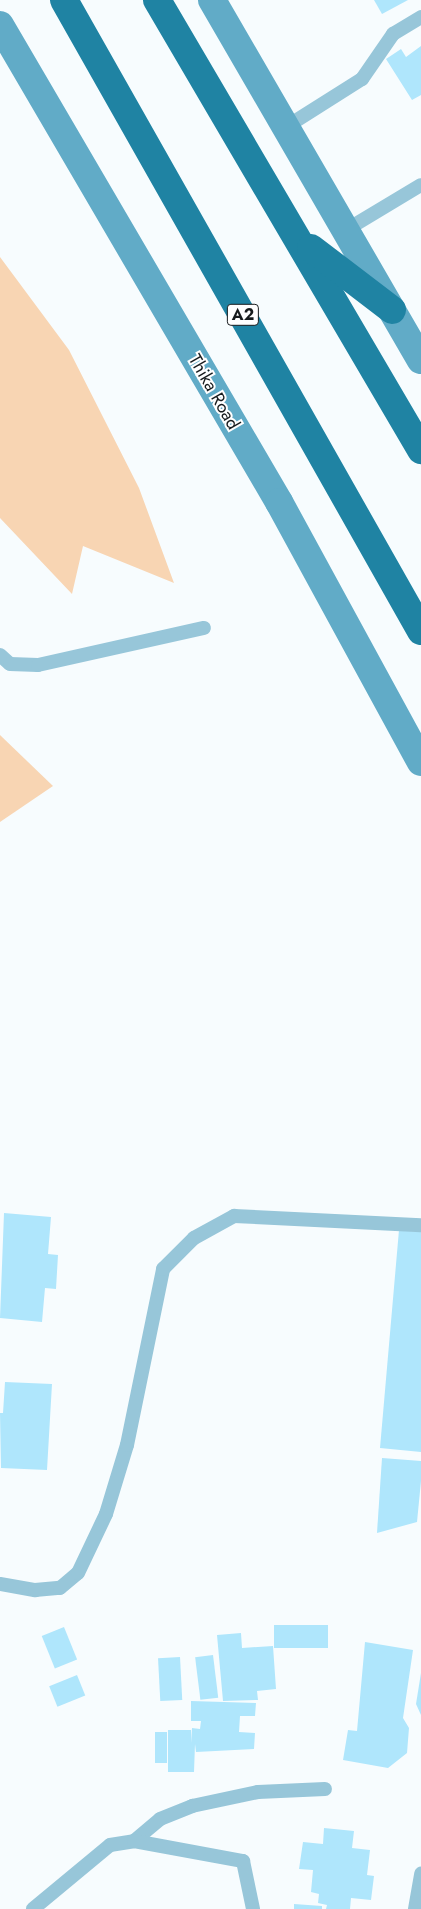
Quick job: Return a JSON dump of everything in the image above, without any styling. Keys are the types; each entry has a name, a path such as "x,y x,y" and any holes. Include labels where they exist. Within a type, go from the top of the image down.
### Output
{"highway":[{"name":"A2","path":"64,0 421,631"},
{"path":"157,0 421,450"},
{"path":"298,238 392,310"}],"main road":[{"path":"212,0 421,360"},
{"name":"Thika Road","path":"0,25 279,502 421,762"}],"lane":[{"path":"286,127 362,79 393,34 421,17"},
{"path":"346,230 421,185"},
{"path":"0,655 10,664 38,665 204,628"},
{"path":"0,1584 35,1590 60,1588 78,1573 106,1514 127,1445 163,1269 194,1238 234,1216 421,1225"},
{"path":"134,1841 160,1819 192,1806 258,1792 325,1789"},
{"path":"34,1909 110,1845 134,1841 243,1862 253,1909"},
{"path":"415,1909 421,1874"}],"shaded area":[{"path":"0,257 69,350 139,488 174,583 83,546 72,594 0,518"},
{"path":"0,735 53,786 0,822"}],"building":[{"path":"374,0 408,0 382,14"},
{"path":"421,46 421,95 412,100 386,59 401,49 406,57"},
{"path":"4,1213 51,1217 48,1254 58,1255 56,1289 45,1288 42,1322 0,1318"},
{"path":"399,1230 421,1232 421,1452 380,1448"},
{"path":"5,1382 52,1384 47,1470 1,1468 0,1413 3,1413"},
{"path":"382,1458 421,1461 421,1481 417,1522 377,1533"},
{"path":"274,1625 328,1625 328,1648 274,1648"},
{"path":"64,1627 77,1659 55,1668 42,1636"},
{"path":"241,1633 242,1648 273,1646 276,1689 257,1691 258,1700 223,1701 217,1635"},
{"path":"365,1642 413,1650 403,1718 409,1728 407,1753 388,1768 343,1760 348,1730 357,1731"},
{"path":"213,1655 218,1698 200,1700 195,1657"},
{"path":"180,1657 182,1700 160,1701 158,1658"},
{"path":"421,1673 421,1715 416,1704"},
{"path":"77,1675 85,1695 57,1707 49,1686"},
{"path":"191,1701 256,1703 255,1716 240,1716 239,1732 255,1733 254,1749 196,1752 195,1744 194,1772 168,1772 168,1730 191,1730 191,1743 192,1728 200,1729 201,1721 191,1721"},
{"path":"155,1732 167,1732 167,1763 155,1763"},
{"path":"324,1828 354,1831 352,1848 370,1850 367,1875 374,1876 371,1900 351,1898 350,1909 326,1909 327,1905 318,1903 319,1894 311,1892 313,1870 299,1869 303,1842 323,1844"},
{"path":"294,1904 322,1906 322,1909 294,1909"}]}
